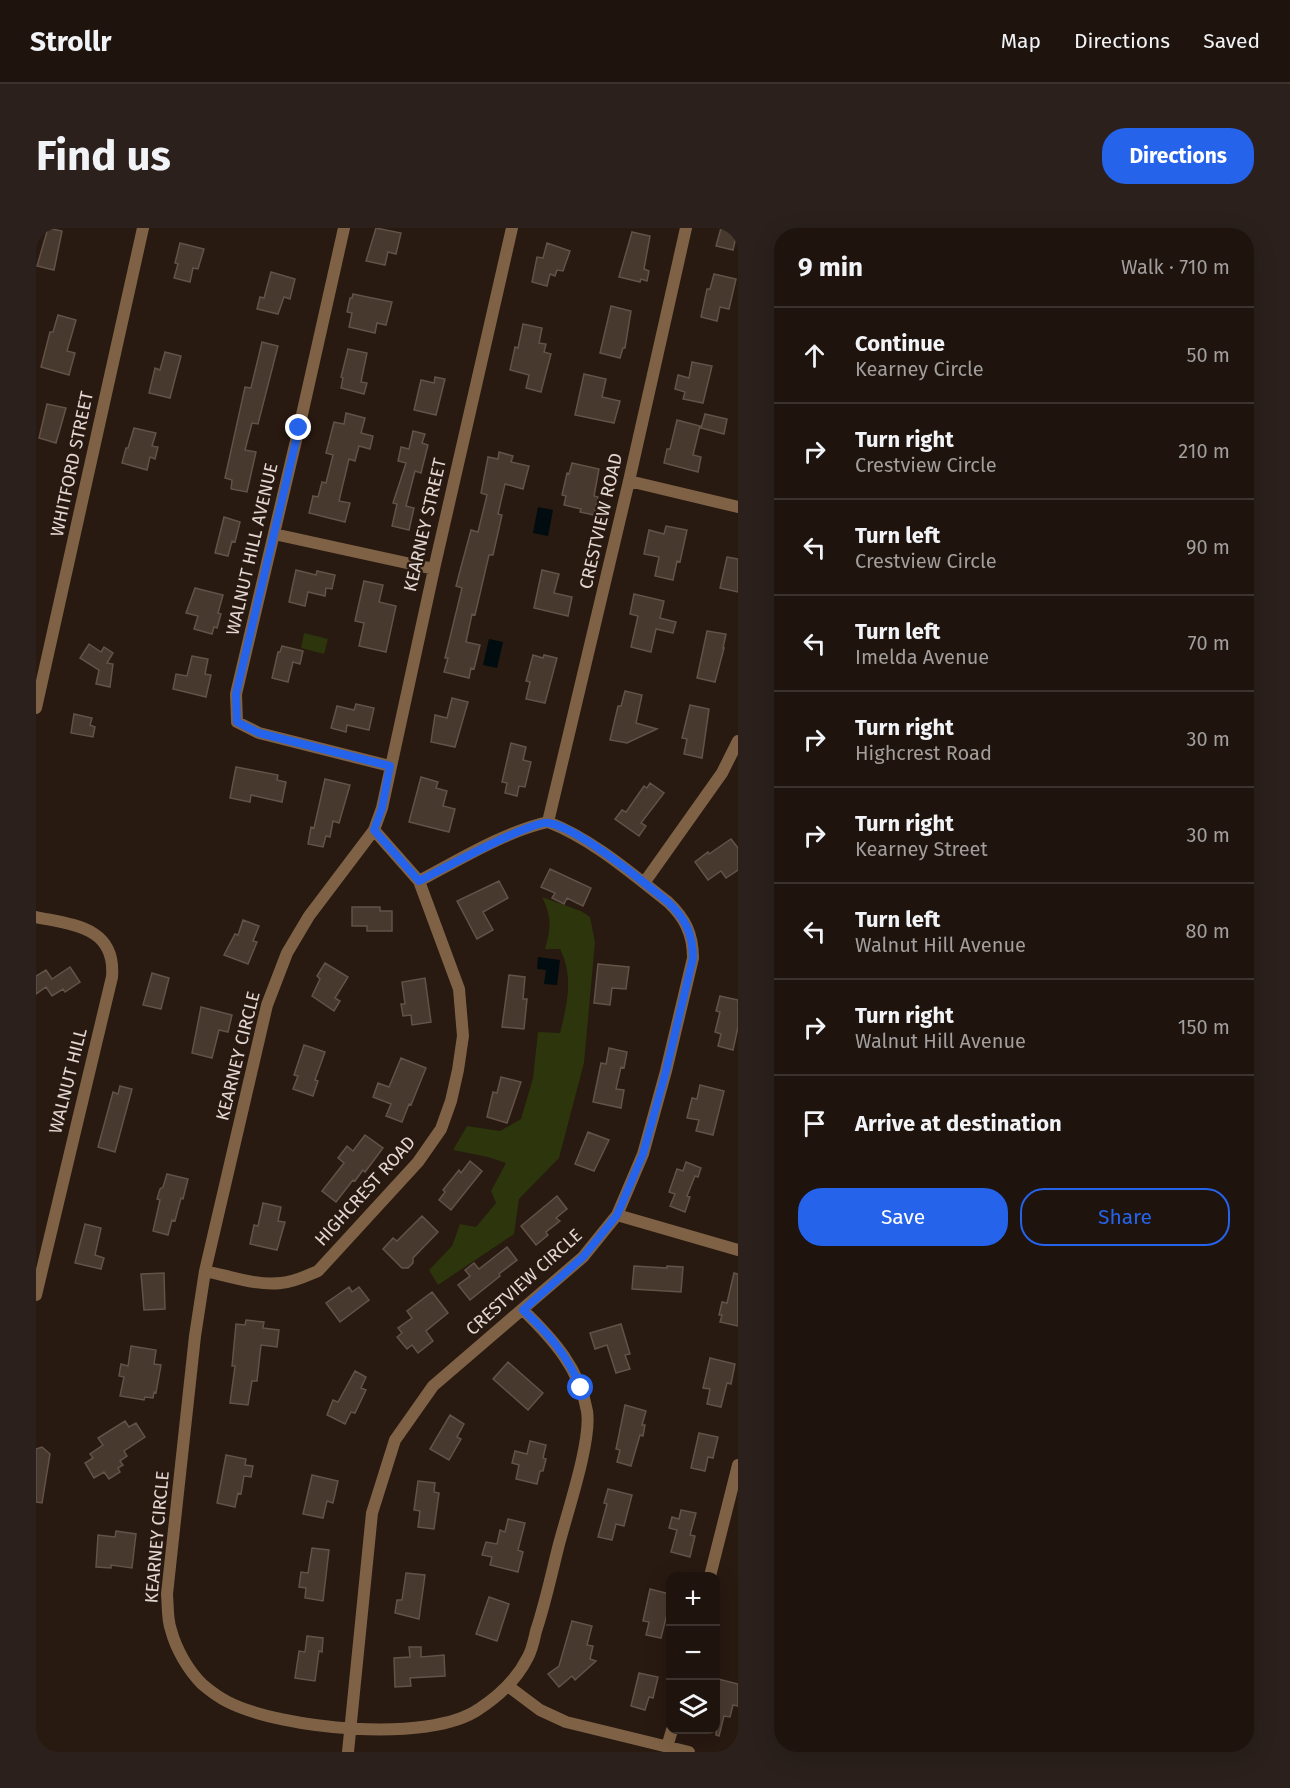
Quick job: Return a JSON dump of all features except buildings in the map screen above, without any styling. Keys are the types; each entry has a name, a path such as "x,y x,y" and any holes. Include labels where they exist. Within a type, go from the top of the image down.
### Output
{"street":[{"name":"WHITFORD STREET","path":"36,708 143,228"},
{"name":"WALNUT HILL AVENUE","path":"344,228 236,694 237,722 259,733 390,766"},
{"name":"KEARNEY STREET","path":"374,830 382,808 512,228"},
{"name":"CRESTVIEW ROAD","path":"548,822 629,482 686,228"},
{"path":"629,482 738,507"},
{"path":"274,534 434,568"},
{"path":"644,883 722,773 738,741"},
{"path":"419,881 506,837 548,822"},
{"name":"CRESTVIEW CIRCLE","path":"348,1752 372,1513 395,1440 433,1386 583,1257 617,1215 643,1154 693,958 693,941 680,913 644,883 586,841 548,822"},
{"name":"HIGHCREST ROAD","path":"205,1271 265,1283 281,1283 318,1271 418,1162 441,1129 451,1101 463,1036 459,989 419,881 374,830"},
{"name":"KEARNEY CIRCLE","path":"374,830 309,916 287,952 267,1005 205,1271 195,1336 167,1594 170,1628 182,1658 202,1683 227,1702 257,1713 297,1723 409,1729 453,1723 477,1710 508,1686 529,1657 584,1448 587,1414 581,1388 570,1363 523,1310"},
{"name":"WALNUT HILL","path":"36,917 83,928 97,935 108,946 113,961 112,977 36,1295"},
{"path":"617,1215 738,1250"},
{"path":"711,1572 738,1465"},
{"path":"508,1686 540,1710 566,1722 689,1752"},
{"path":"668,1747 671,1734"}],"green space":[{"path":"304,633 328,639 324,654 301,648"},
{"path":"542,897 581,911 590,917 595,942 584,1063 559,1158 519,1199 514,1234 438,1285 429,1270 452,1246 460,1224 476,1227 496,1203 491,1191 506,1163 453,1150 467,1126 500,1131 521,1119 533,1078 538,1032 560,1033 567,1001 567,970 560,949 545,949 550,923"}],"shaded area":[{"path":"538,507 553,510 548,536 533,533"},
{"path":"489,639 503,642 497,668 483,665"},
{"path":"538,957 560,960 557,985 544,984 546,970 537,969"}],"route":[{"path":"299,428 236,694 237,722 259,733 390,766 379,820 374,830 419,881 506,837 548,822 586,841 668,902 680,913 693,941 693,958 643,1154 617,1215 583,1257 523,1310 570,1363 581,1388"}]}
